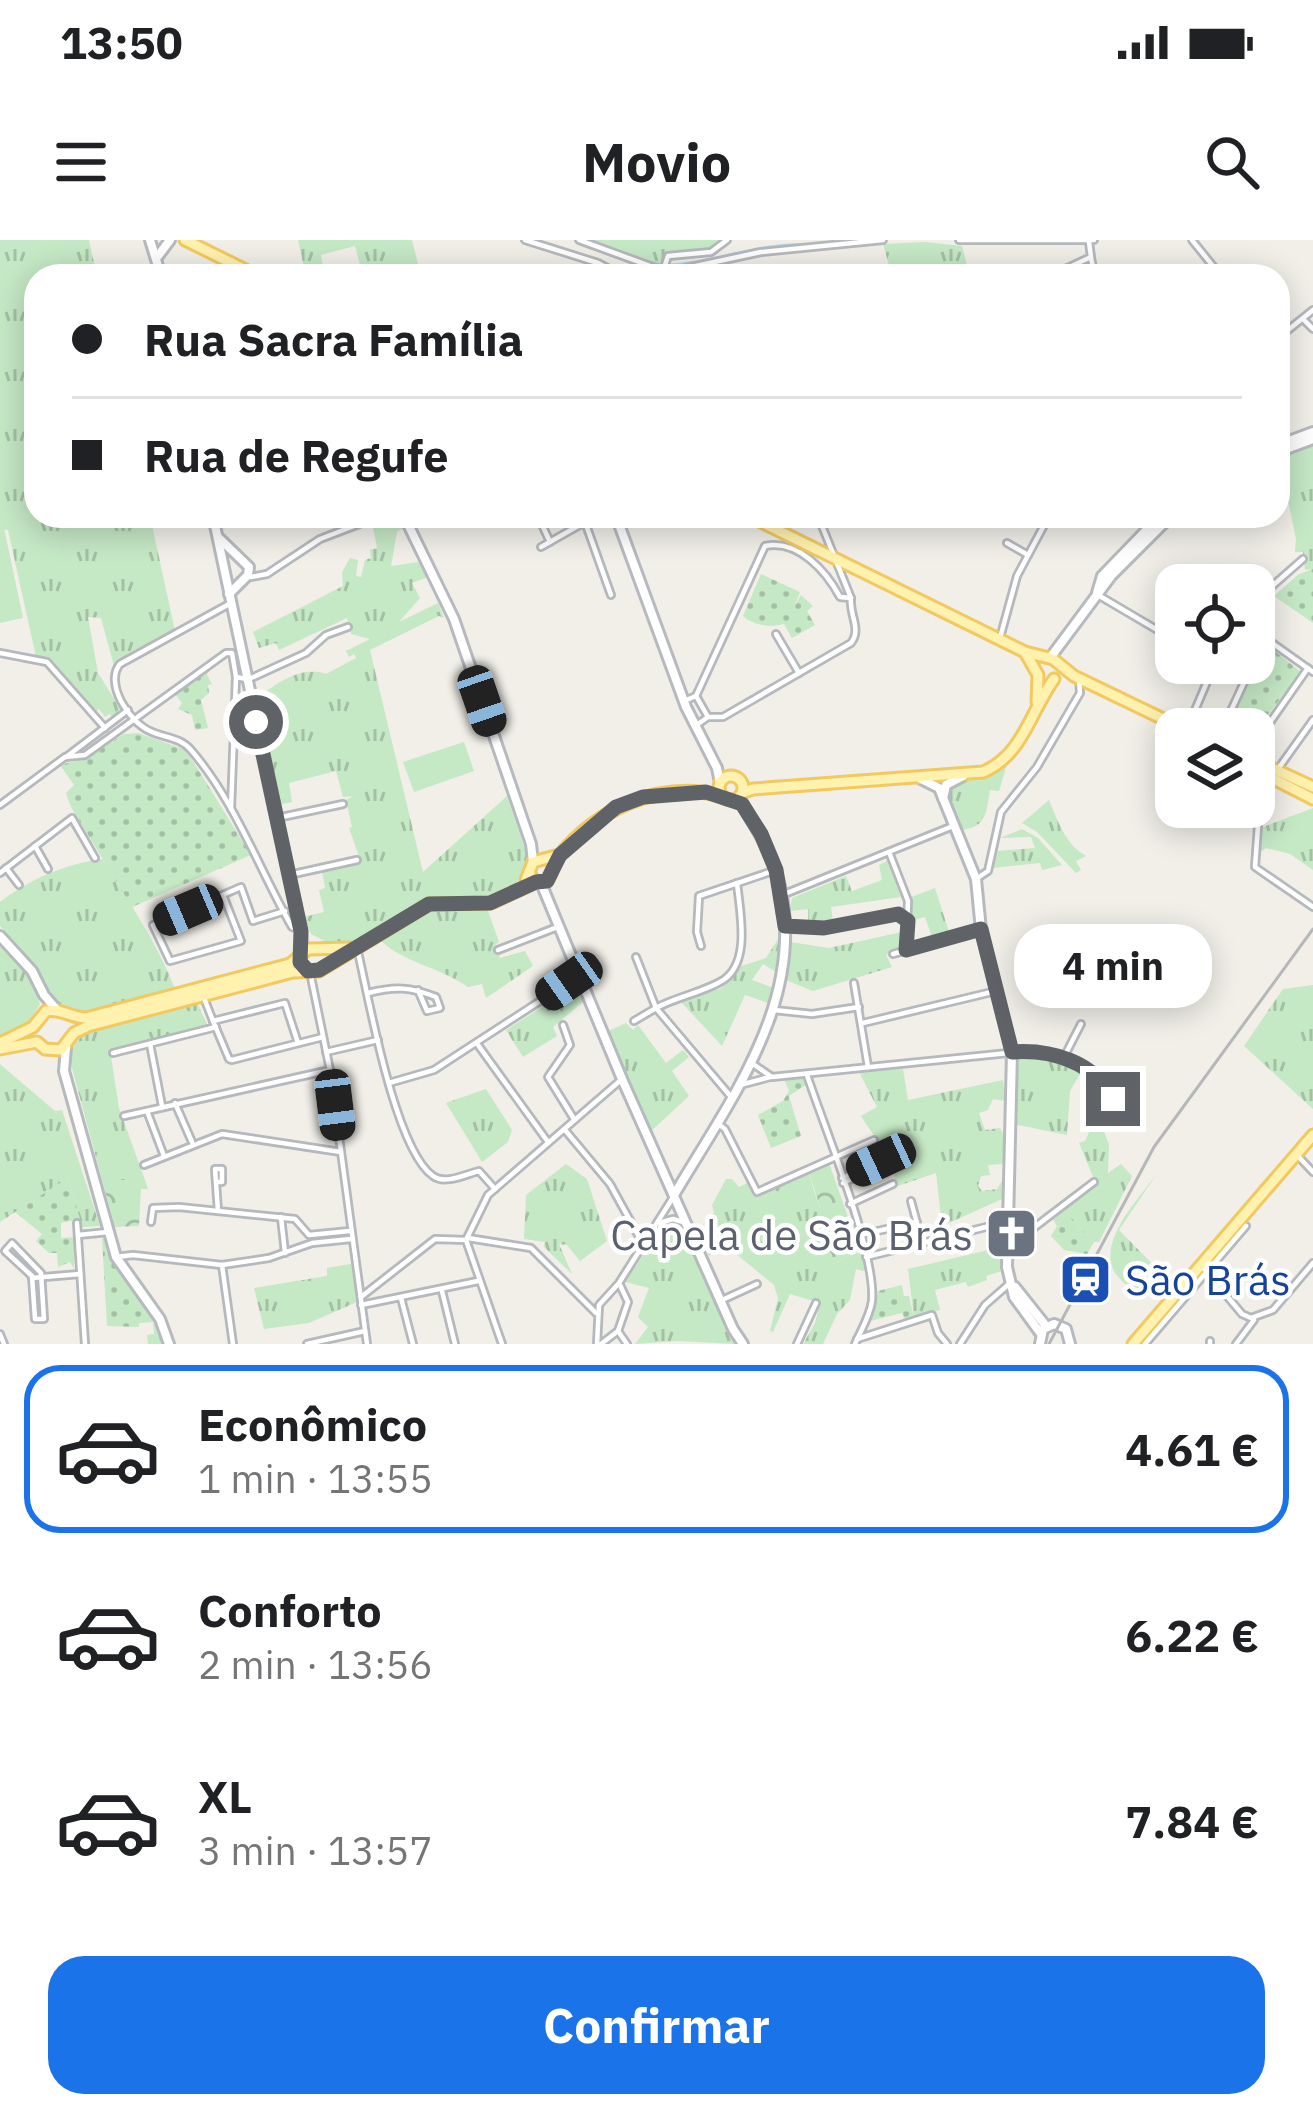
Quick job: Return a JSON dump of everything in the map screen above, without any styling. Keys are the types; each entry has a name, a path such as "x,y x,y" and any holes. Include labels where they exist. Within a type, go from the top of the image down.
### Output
{"main road":[{"path":"185,240 233,264"},
{"path":"773,528 1155,715"},
{"path":"1025,652 1047,681 1054,666"},
{"path":"1037,701 1040,661 1054,666"},
{"path":"543,861 560,855 622,804 643,797 720,788 742,794 962,776 994,768 1012,754 1054,666"},
{"path":"1275,769 1313,793"},
{"path":"1275,774 1313,793"},
{"path":"720,788 731,776 742,794"},
{"path":"539,880 543,861"},
{"path":"539,880 543,861"},
{"path":"33,1027 37,1042 50,1051 66,1047 74,1034 88,1026 311,971 429,904 490,903 539,880"},
{"path":"0,1046 33,1027 41,1013 57,1010 70,1018 86,1018 317,950 357,949"},
{"path":"311,971 324,961 317,950"},
{"path":"301,956 311,971"},
{"path":"70,1018 74,1034"},
{"path":"0,1046 37,1042"},
{"path":"1143,1342 1313,1135"}],"street":[{"path":"525,240 600,264"},
{"path":"579,240 645,264"},
{"path":"666,264 668,256 711,251 727,240"},
{"path":"698,264 761,251 814,250 883,240"},
{"path":"959,240 1092,241 1093,264"},
{"path":"1192,240 1211,264"},
{"path":"1075,264 1091,256"},
{"path":"1290,329 1313,310"},
{"path":"1303,319 1313,329"},
{"path":"215,528 300,927 301,956"},
{"path":"237,557 227,562 230,579 267,574 320,538 349,528"},
{"path":"410,528 454,619 531,844 543,861"},
{"path":"544,528 550,542"},
{"path":"541,547 574,528"},
{"path":"587,528 611,595"},
{"path":"620,528 683,701 717,768 720,788"},
{"path":"823,528 851,598 849,613"},
{"path":"1000,639 1017,576 1043,528"},
{"path":"1097,594 1102,576 1148,528"},
{"path":"1054,666 1097,594 1160,528"},
{"path":"217,536 249,567 230,599 120,664 112,682 145,730 189,746 231,810 292,927 300,927"},
{"path":"1007,543 1029,555"},
{"path":"683,701 696,696 765,545 778,544 826,572 857,628 851,643 723,717 708,717 694,727"},
{"path":"1275,584 1303,559"},
{"path":"1097,594 1155,629"},
{"path":"840,597 851,598"},
{"path":"236,677 247,679 293,660 326,635 348,627"},
{"path":"776,634 799,673"},
{"path":"1243,684 1229,715 1264,731 1311,670 1275,645"},
{"path":"65,757 85,755 226,652 235,658 236,677 231,810"},
{"path":"0,653 46,662 106,728"},
{"path":"976,879 988,871 1001,812 1037,767 1080,693 1077,677"},
{"path":"696,696 708,717"},
{"path":"0,806 128,710"},
{"path":"1278,770 1313,720"},
{"path":"717,768 731,776"},
{"path":"943,800 946,785 962,776"},
{"path":"921,779 935,785 976,879 981,929 1012,1052 1006,1222 1010,1282 1042,1335 1063,1326 1070,1344"},
{"path":"596,1312 674,1197 753,1064 773,1010 785,926 782,895 776,870 742,794"},
{"path":"277,818 343,803"},
{"path":"19,885 3,870 72,818 95,858"},
{"path":"782,895 953,826"},
{"path":"1258,828 1257,869 1313,908"},
{"path":"35,846 49,869"},
{"path":"889,852 908,905 906,950"},
{"path":"289,875 357,860"},
{"path":"701,946 698,898 776,870"},
{"path":"539,880 663,1175 743,1344"},
{"path":"634,1021 718,983 735,967 741,943 737,883"},
{"path":"223,895 241,941 170,961 153,925 241,887 253,921"},
{"path":"785,926 824,928 898,914 908,905"},
{"path":"236,926 285,911"},
{"path":"898,914 908,921"},
{"path":"498,950 561,926"},
{"path":"300,927 317,950"},
{"path":"893,954 981,929"},
{"path":"0,936 32,971 57,1010"},
{"path":"357,949 399,1122 433,1176 444,1180 479,1171 495,1189"},
{"path":"636,957 656,1008 732,1098"},
{"path":"311,971 330,1070 367,1344"},
{"path":"389,1083 434,1070 580,975"},
{"path":"854,982 868,1067"},
{"path":"368,993 402,986 418,990"},
{"path":"863,1023 996,992"},
{"path":"41,1013 44,995"},
{"path":"203,995 232,1060 323,1037"},
{"path":"112,1054 285,1003 298,1043"},
{"path":"773,1010 812,1014 859,1006"},
{"path":"1063,1059 1081,1024"},
{"path":"563,1025 570,1045 548,1077 574,1119"},
{"path":"326,1052 378,1040"},
{"path":"149,1044 162,1106"},
{"path":"478,1045 548,1142"},
{"path":"62,1064 66,1047"},
{"path":"740,1084 1038,1050 1100,1077 1113,1099"},
{"path":"50,1051 62,1064 116,1257 160,1319 169,1344"},
{"path":"753,1064 772,1077"},
{"path":"124,1116 330,1070"},
{"path":"807,1074 866,1257 872,1294 856,1342"},
{"path":"502,1344 467,1239 495,1189 622,1079"},
{"path":"176,1103 193,1145"},
{"path":"147,1110 164,1156"},
{"path":"717,1123 757,1192 874,1140"},
{"path":"564,1128 610,1184 643,1244"},
{"path":"143,1165 226,1134 340,1152"},
{"path":"1296,1154 1313,1172"},
{"path":"881,1160 884,1162 843,1181 881,1160"},
{"path":"663,1175 686,1175"},
{"path":"216,1182 218,1211"},
{"path":"1006,1249 1094,1183"},
{"path":"850,1204 893,1184"},
{"path":"911,1201 922,1242"},
{"path":"151,1222 153,1208 281,1217 295,1219 313,1239"},
{"path":"281,1217 285,1253"},
{"path":"654,1225 673,1219 685,1222"},
{"path":"860,1235 917,1222"},
{"path":"866,1257 1006,1222"},
{"path":"77,1223 85,1344"},
{"path":"1246,1226 1204,1268 1242,1314 1256,1318"},
{"path":"78,1235 108,1232"},
{"path":"116,1257 222,1265 285,1253 313,1239 350,1235"},
{"path":"360,1301 435,1240 531,1247 596,1312 599,1344 618,1331 628,1302 619,1283"},
{"path":"12,1243 41,1277 44,1319 34,1319 32,1278 5,1251 12,1243"},
{"path":"1236,1344 1256,1318 1273,1310 1313,1264"},
{"path":"222,1265 233,1344"},
{"path":"32,1278 81,1274"},
{"path":"360,1301 400,1298 480,1280"},
{"path":"960,1344 986,1305 1010,1282"},
{"path":"720,1301 757,1284"},
{"path":"442,1289 455,1344"},
{"path":"400,1298 413,1344"},
{"path":"796,1344 816,1303"},
{"path":"856,1342 932,1315 947,1344"},
{"path":"308,1344 365,1331"},
{"path":"618,1331 627,1344"},
{"path":"0,1334 4,1344"}],"green space":[{"path":"0,240 89,240 94,264 24,264 24,528 153,528 175,631 114,666 101,618 88,617 98,673 120,708 113,718 99,709 95,712 48,660 36,657 8,530 0,529"},
{"path":"298,240 412,240 418,264 360,264 355,246 321,255 323,264 303,264"},
{"path":"593,240 719,240 698,251 663,255 658,264"},
{"path":"883,244 962,246 967,264 889,264"},
{"path":"1313,444 1313,569 1305,570 1303,552 1295,552 1290,453"},
{"path":"4,528 23,618 0,623 0,529"},
{"path":"373,528 403,528 397,532 391,566 419,562 428,577 412,583 420,598 399,622 438,603 444,618 439,616 370,650 423,872 507,796 527,855 523,874 513,887 482,898 432,897 349,943 334,946 311,934 304,917 324,912 319,890 325,888 322,871 361,862 349,828 346,800 353,796 343,797 336,771 289,783 292,802 278,805 267,751 270,737 279,734 278,726 262,729 256,699 298,674 326,674 356,658 346,651 370,639 351,634 347,618 279,650 276,643 259,648 253,632 343,586 342,572 350,558 358,560 356,576 361,577 370,550 377,548"},
{"path":"1313,569 1313,623 1275,597 1299,574"},
{"path":"761,574 800,592 794,607 801,595 813,606 807,611 815,625 792,638 784,624 762,625 743,616"},
{"path":"1275,651 1301,672 1273,708 1236,708 1248,684 1275,684"},
{"path":"210,668 207,675 212,684 201,700 208,728 195,730 192,715 178,709 182,703 175,694"},
{"path":"138,733 186,750 251,855 132,907 71,807 66,793 74,785 60,765 87,758 124,734"},
{"path":"464,742 474,771 414,792 403,762"},
{"path":"1007,764 999,791 990,790 984,818 961,830 947,789"},
{"path":"1049,800 1067,839 1086,856 1076,861 1081,870 1076,873 1022,823"},
{"path":"1313,808 1313,870 1290,854 1266,848 1256,855 1263,828 1275,828 1275,822"},
{"path":"1022,829 1038,838 1062,865 1042,870 1040,863 993,868 997,851 1035,848 1031,837 1000,838"},
{"path":"103,859 175,989 75,1013 56,1003 39,972 0,926 0,902 48,874"},
{"path":"887,861 901,897 831,907 833,922 808,922 808,909 790,911 792,898 846,876 852,891 882,880 879,865"},
{"path":"935,888 949,932 932,937 925,917 910,921 909,898"},
{"path":"487,908 500,958 525,951 533,966 486,998 482,984 468,987 399,954 379,939 428,909"},
{"path":"902,932 898,949 886,955 892,967 813,991 786,980 790,942 829,948"},
{"path":"780,936 776,972 763,964 752,980 774,988 771,1004 745,995 722,1046 681,1002 722,988 741,966 766,958"},
{"path":"0,945 31,978 40,1004 27,1025 0,1036"},
{"path":"576,985 583,1002 553,1027 557,1036 523,1057 506,1030"},
{"path":"1313,985 1313,1109 1244,1046 1283,989"},
{"path":"197,1003 208,1026 110,1050 119,1108 145,1180 102,1180 68,1053 84,1033"},
{"path":"626,1023 633,1030 638,1025 666,1063 683,1050 689,1057 672,1071 689,1096 649,1133 606,1032"},
{"path":"1038,1055 1083,1069 1070,1091 1067,1135 1013,1124 1017,1058"},
{"path":"0,1064 55,1111 62,1110 100,1226 82,1227 68,1178 0,1222"},
{"path":"903,1069 908,1100 1003,1080 1006,1101 993,1099 988,1110 979,1113 985,1130 1000,1128 1003,1133 1004,1164 988,1165 990,1175 981,1176 978,1186 982,1191 997,1189 1002,1181 1002,1199 942,1226 936,1173 895,1187 889,1160 861,1116 877,1107 859,1072"},
{"path":"803,1077 806,1085 789,1096 801,1136 771,1148 758,1115 783,1101 789,1091 784,1079"},
{"path":"486,1089 512,1130 508,1142 482,1162 446,1103"},
{"path":"1101,1123 1109,1145 1108,1173 1121,1164 1132,1176 1099,1242 1094,1242 1064,1210 1096,1184 1079,1143"},
{"path":"829,1163 860,1251 828,1266 819,1261 823,1227 808,1172"},
{"path":"566,1164 587,1179 607,1241 580,1261 567,1245 559,1244 572,1274 544,1247 545,1242 524,1239 526,1195"},
{"path":"808,1172 822,1215 828,1266 860,1251 867,1272 856,1269 850,1300 837,1314 823,1344 803,1344 820,1303 790,1294 770,1331 778,1298 774,1285 724,1244 709,1256 703,1239 714,1212 712,1205 726,1179 739,1187 749,1182 756,1195"},
{"path":"1158,1172 1119,1230 1175,1287 1157,1296 1149,1290 1141,1299 1113,1269 1110,1257 1112,1244 1124,1218"},
{"path":"68,1178 80,1219 61,1223 61,1238 74,1237 74,1269 70,1262 58,1267 57,1253 49,1253 36,1241 42,1234 15,1212"},
{"path":"102,1180 145,1180 148,1189 141,1189 139,1226 115,1227"},
{"path":"1064,1210 1094,1242 1087,1254 1064,1250 1051,1236 1057,1226 1053,1220"},
{"path":"664,1225 675,1228 686,1240 736,1344 635,1344 648,1327 638,1317 649,1288 625,1282"},
{"path":"102,1238 153,1322 139,1323 139,1327 107,1326"},
{"path":"1001,1247 1005,1270 968,1287 966,1282 935,1290 940,1310 914,1318 908,1269"},
{"path":"351,1264 357,1302 309,1323 264,1329 254,1288 327,1276 327,1268"},
{"path":"902,1285 914,1318 905,1321 902,1313 870,1321 878,1291"},
{"path":"153,1322 162,1344 148,1344 147,1335 154,1334"}],"waterway":[{"path":"590,240 657,264"},
{"path":"843,242 855,240"},
{"path":"678,264 774,246 810,245"}],"tram line":[{"path":"1049,1344 1154,1147 1313,929"}],"place":[{"name":"Capela de São Brás","path":"1012,1234"},
{"name":"São Brás","path":"1086,1279"}],"route":[{"path":"256,722 301,931 300,962 308,971 313,973 339,959 429,904 490,903 547,881 560,855 622,804 643,797 706,792 742,804 761,834 776,870 785,926 824,928 898,914 908,921 906,950 981,929 1012,1052 1038,1050 1082,1066 1105,1082 1113,1099"}]}
